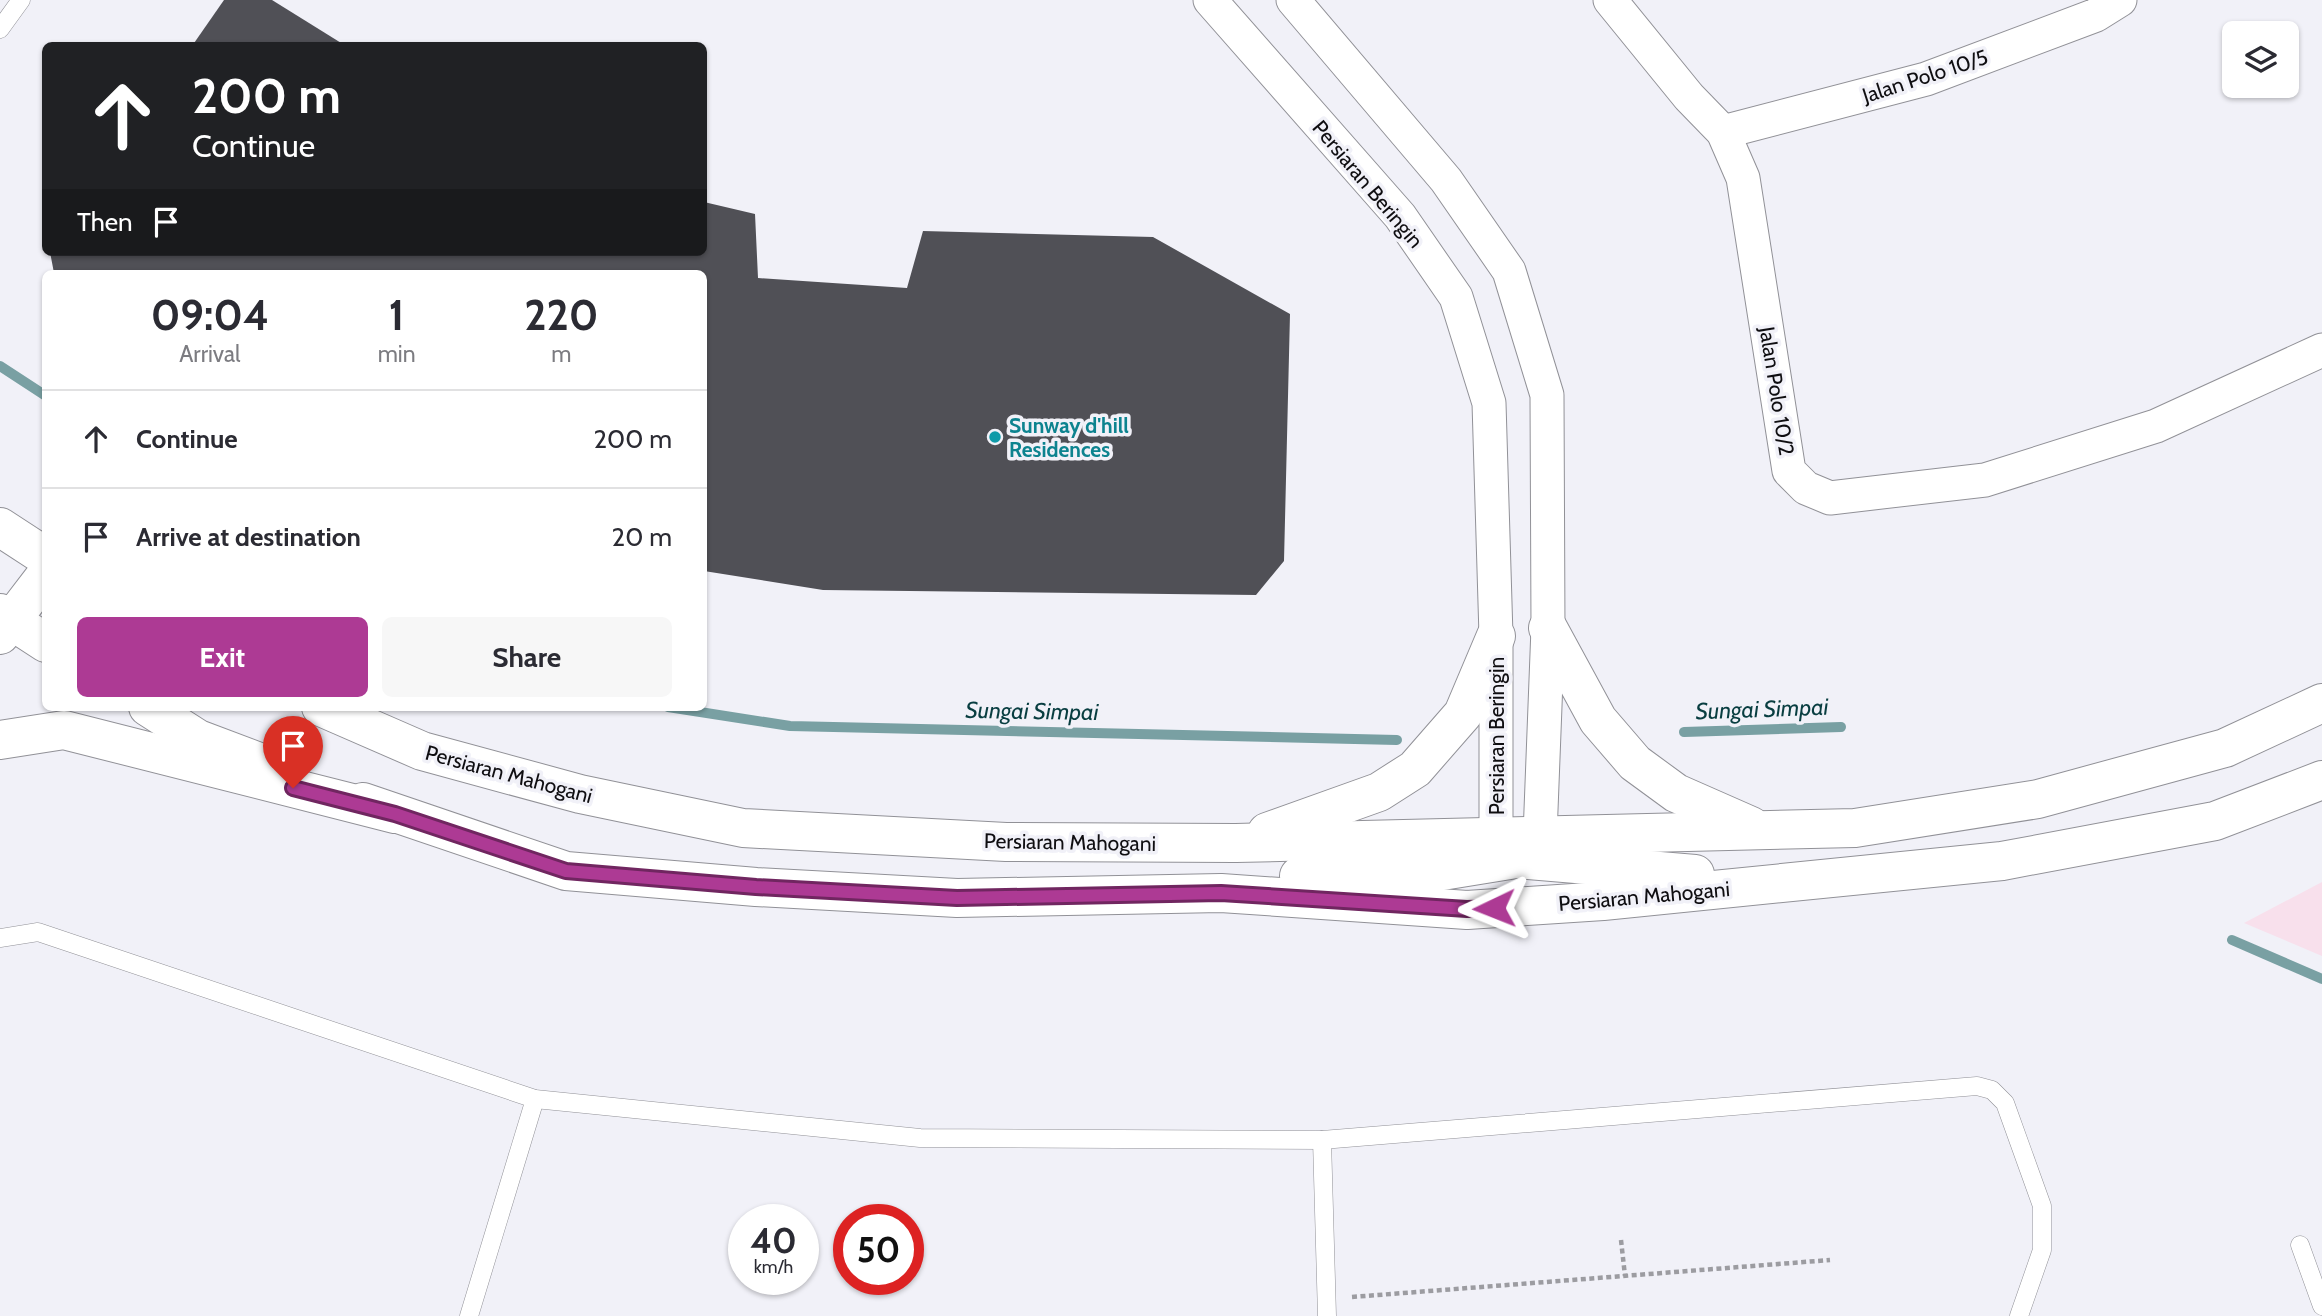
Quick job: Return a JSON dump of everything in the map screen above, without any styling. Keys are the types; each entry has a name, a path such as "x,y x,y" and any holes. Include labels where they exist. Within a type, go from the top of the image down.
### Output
{"main road":[{"path":"0,527 42,554"},
{"path":"42,580 4,623 42,641"},
{"path":"1548,628 1598,720 1635,763 1676,793 1762,831"},
{"path":"1236,843 1379,792 1415,769 1464,714 1496,636"},
{"name":"Persiaran Mahogani","path":"330,711 422,751 580,794 743,828 1006,842 1517,844 1855,828 2038,799 2225,748 2322,703"},
{"name":"Persiaran Mahogani","path":"154,711 198,739 395,814 566,871 756,887 957,898 1221,893 1467,909 1603,901 2002,861 2214,821 2322,780"},
{"path":"0,740 64,730 395,814"},
{"path":"1221,893 1296,877 1442,872 1517,844 1696,874 1811,880"}],"street":[{"name":"Persiaran Beringin","path":"1210,0 1399,216 1456,297 1489,403 1496,636 1517,844"},
{"path":"1293,0 1446,180 1509,271 1547,395 1548,628 1517,844"},
{"name":"Jalan Polo 10/2","path":"1610,0 1689,97 1723,132 1743,178 1790,471 1807,488 1830,498 1985,480 2156,426 2322,350"},
{"name":"Jalan Polo 10/5","path":"1723,132 1926,79 2096,15 2120,0"}],"lane":[{"path":"0,29 21,0"},
{"path":"0,938 38,932 535,1099 920,1138 1322,1140 1977,1086 1992,1090 2005,1103 2042,1206 2042,1250 2019,1316"},
{"path":"469,1316 535,1099"},
{"path":"1322,1140 1327,1308"},
{"path":"2300,1245 2322,1306"}],"path":[{"path":"1621,1240 1625,1276"},
{"path":"1327,1308 1625,1276 1830,1259"}],"shaded area":[{"path":"2322,882 2322,956 2244,923"}],"building":[{"path":"224,0 272,0 340,42 195,42"},
{"name":"Sunway d'hill Residences","path":"707,203 755,214 758,278 907,288 923,231 1153,237 1290,314 1284,561 1256,595 823,590 707,571 707,270 53,270 51,256 707,256"}],"waterway":[{"name":"Sungai Simpai","path":"0,366 42,393"},
{"name":"Sungai Simpai","path":"694,711 790,726 1397,740"},
{"name":"Sungai Simpai","path":"1684,732 1841,727"},
{"name":"Sungai Simpai","path":"2232,940 2322,979"}],"place":[{"name":"Sunway d'hill Residences","path":"995,437"}],"route":[{"path":"293,788 395,814 566,871 756,887 957,898 1221,893 1467,909 1494,908"}]}
